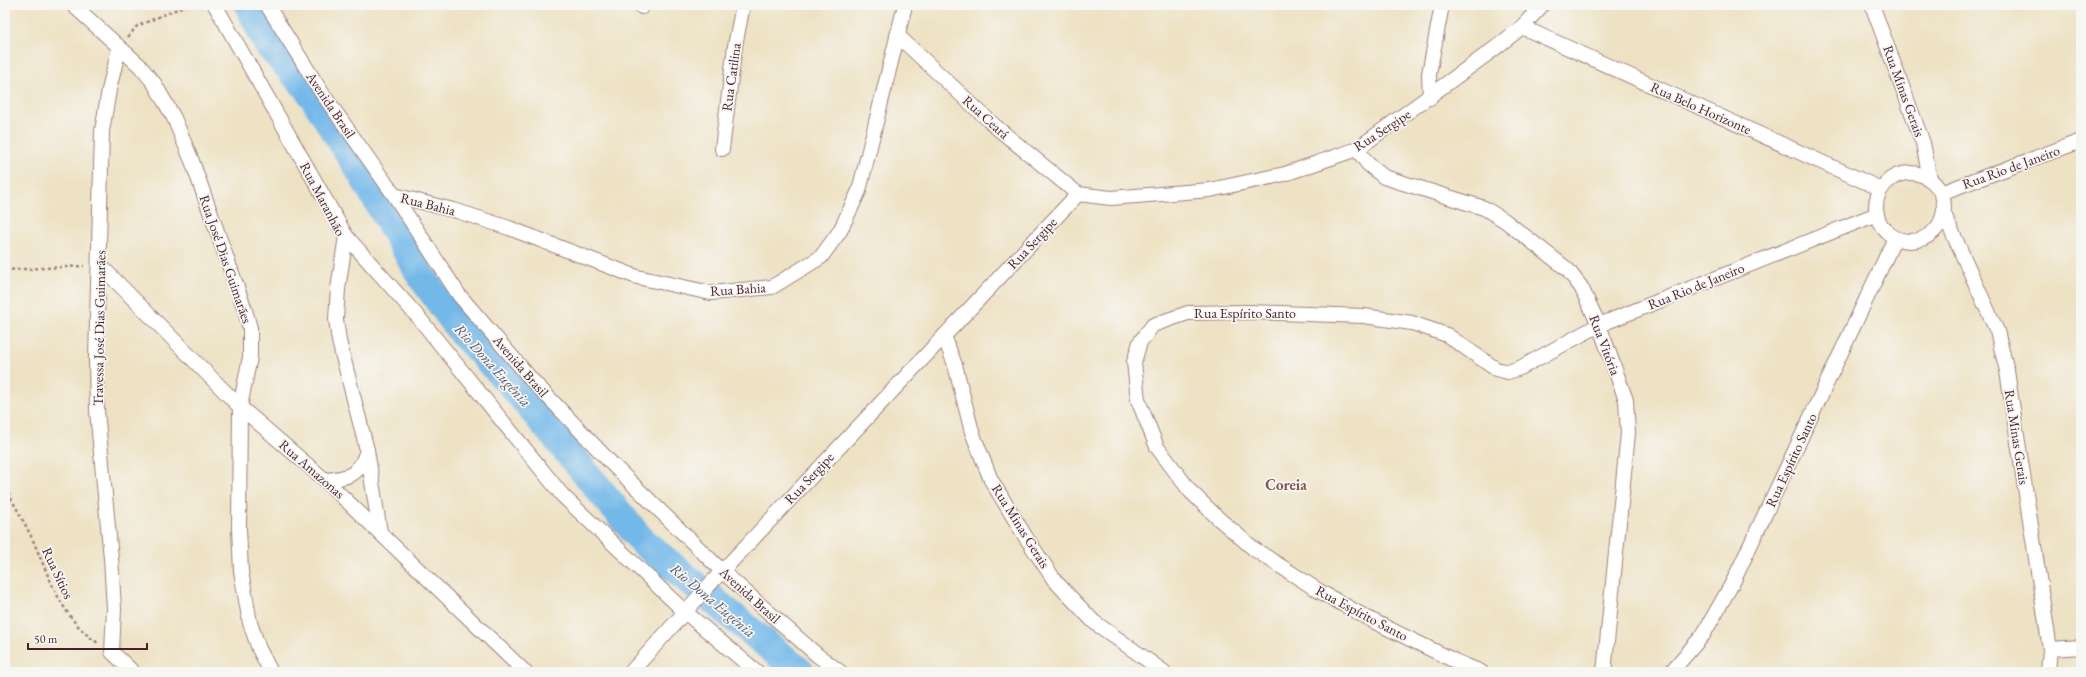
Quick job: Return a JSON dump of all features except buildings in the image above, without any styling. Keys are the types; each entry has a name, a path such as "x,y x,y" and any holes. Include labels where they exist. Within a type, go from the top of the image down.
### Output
{"street":[{"name":"Rua José Dias Guimarães","path":"73,5 119,48 140,65 154,83 174,118 192,161 244,307 250,328 250,357 240,407 239,528 241,571 250,623 271,672"},
{"name":"Rua Maranhão","path":"215,5 346,236 338,289 336,319 339,342 367,450 380,532"},
{"name":"Avenida Brasil","path":"267,5 322,93 394,195 459,295 532,380 613,465 722,571 817,655 840,672"},
{"name":"Rua Catilina","path":"722,149 735,46 743,5"},
{"name":"Rua Bahia","path":"394,195 457,211 502,226 638,277 711,293 772,287 820,257 840,231 859,191 905,5"},
{"path":"1430,98 1429,74 1442,5"},
{"name":"Rua Sergipe","path":"631,672 722,571 1078,194 1111,198 1210,190 1285,174 1357,149 1430,98 1522,27 1542,5"},
{"name":"Rua Minas Gerais","path":"1872,5 1923,143 1930,179"},
{"name":"Rua Belo Horizonte","path":"1522,27 1881,189"},
{"name":"Rua Ceará","path":"897,35 996,127 1078,194"},
{"name":"Travessa José Dias Guimarães","path":"112,652 114,609 111,558 97,411 96,359 100,265 102,131 109,90 119,48"},
{"name":"Rua Rio de Janeiro","path":"1941,192 2081,141"},
{"name":"Rua Vitória","path":"1357,149 1368,164 1384,177 1484,208 1504,220 1567,269 1581,287 1599,325 1626,400 1628,433 1604,672"},
{"path":"1903,174 1919,174 1930,179 1941,192 1944,203 1944,214 1940,224 1934,232 1925,238 1905,241 1895,238 1883,228 1877,214 1877,201 1881,189 1888,181 1903,174"},
{"name":"Rua Rio de Janeiro","path":"1520,368 1599,325 1877,214"},
{"name":"Rua Minas Gerais","path":"1944,214 1997,331 2007,371 2050,649 2048,672"},
{"path":"346,236 419,318 563,496 757,672"},
{"name":"Rua Espírito Santo","path":"1671,672 1703,635 1733,582 1895,238"},
{"name":"Rua Amazonas","path":"100,265 240,407 325,480 525,672"},
{"name":"Rua Espírito Santo","path":"1481,672 1372,620 1319,591 1254,549 1219,519 1190,491 1157,447 1138,400 1134,362 1140,342 1153,325 1188,313 1248,312 1364,316 1412,323 1447,335 1496,369 1508,372 1520,368"},
{"name":"Rua Minas Gerais","path":"944,336 955,365 977,446 991,480 1025,536 1055,581 1094,622 1164,672"},
{"path":"325,480 343,479 353,474 364,461 367,450"},
{"path":"2050,649 2081,647"},
{"path":"112,652 133,672"}],"path":[{"path":"119,48 137,26 187,5"},
{"path":"5,270 100,265"},
{"name":"Rua Sítios","path":"5,488 30,535 61,606 81,631 112,652"}],"waterway":[{"name":"Rio Dona Eugênia","path":"249,5 268,45 309,90 359,169 421,276 463,334 511,384 643,542 800,672"}],"district":[{"name":"Coreia","path":"1286,484"}]}
